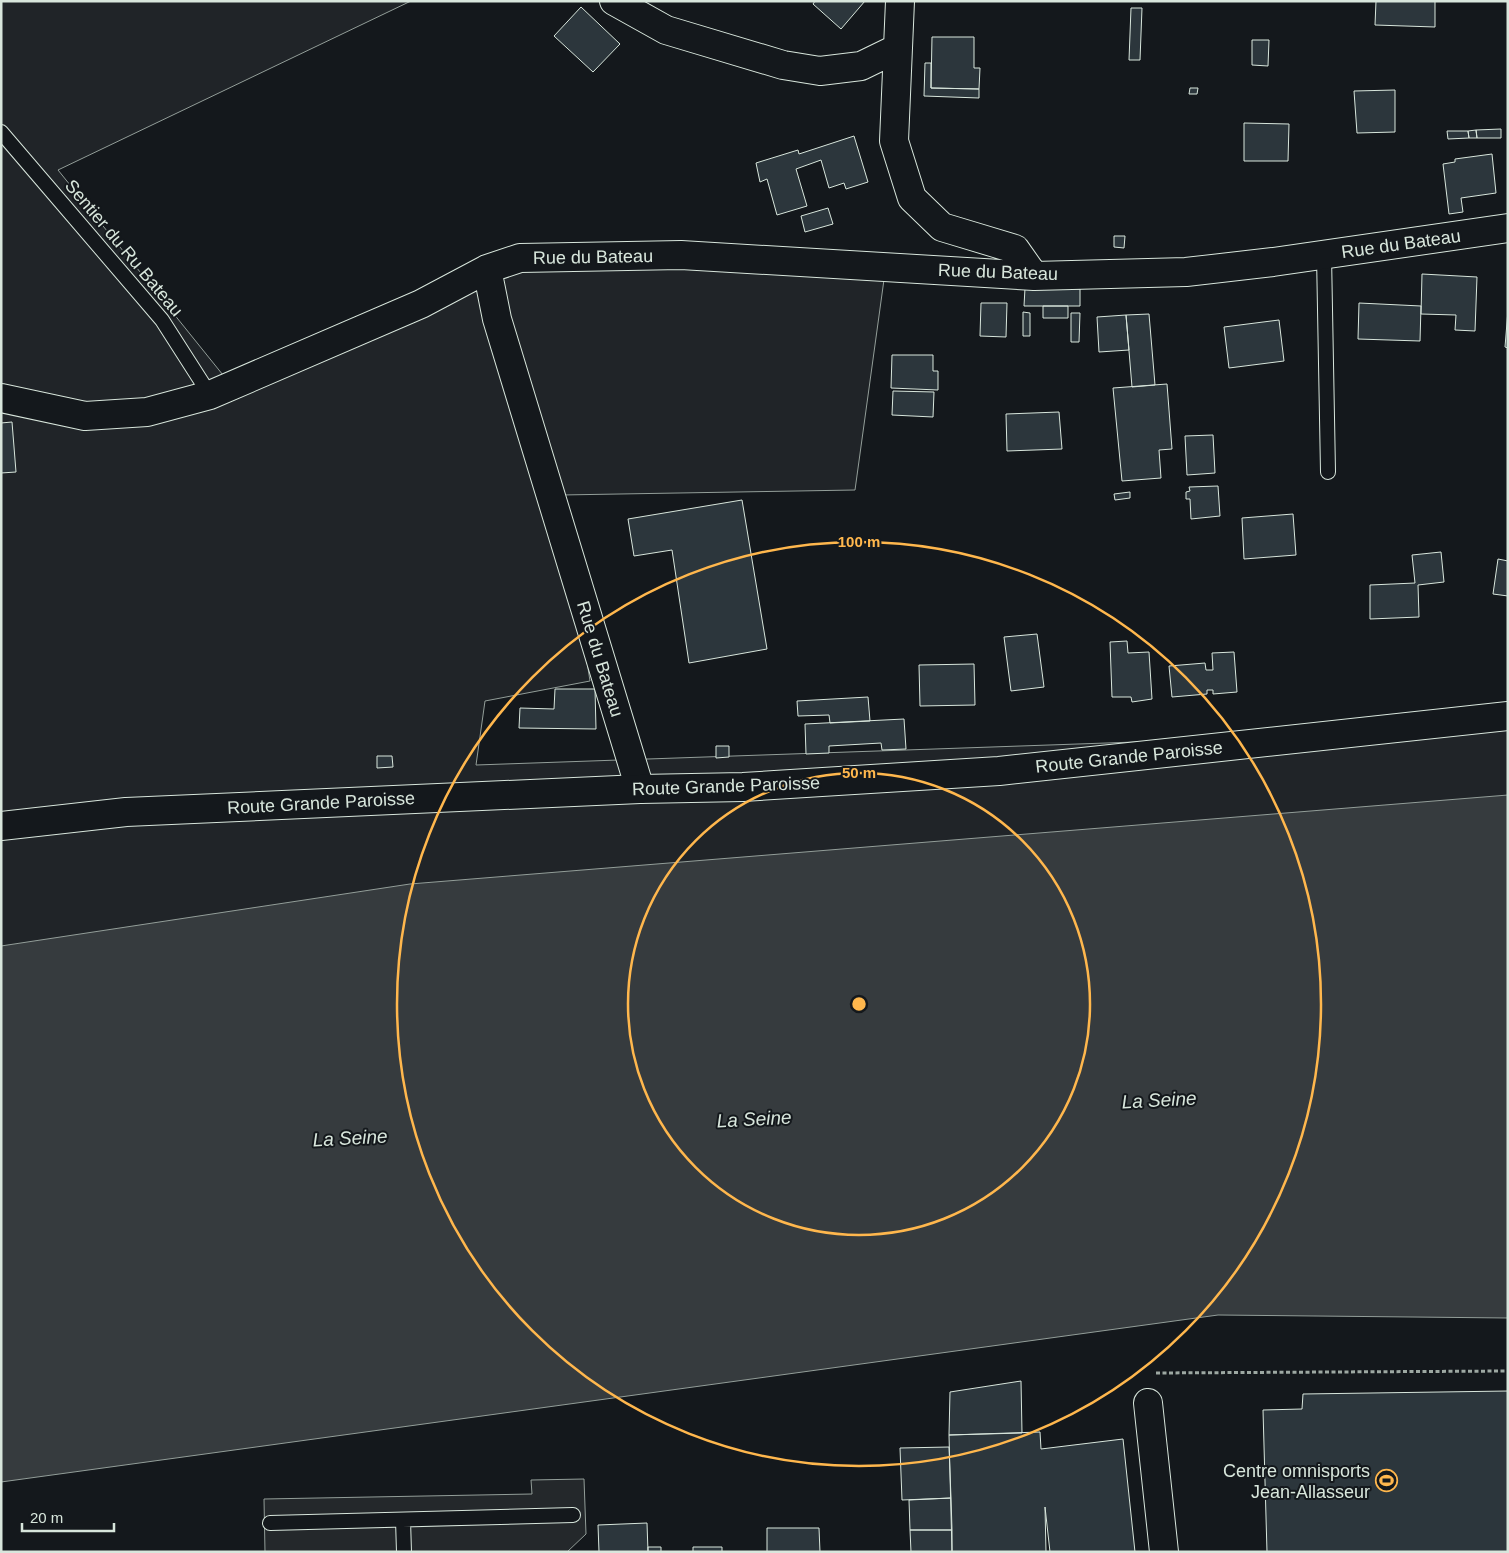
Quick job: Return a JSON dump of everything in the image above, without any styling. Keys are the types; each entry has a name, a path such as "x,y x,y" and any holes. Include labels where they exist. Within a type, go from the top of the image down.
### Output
{"street":[{"path":"614,1 666,30 783,65 820,71 861,66 898,48"},
{"path":"900,1 894,141 912,198 942,227 1015,249 1034,276"},
{"name":"Rue du Bateau","path":"1,398 85,416 147,412 210,395 421,304 487,269 520,258 681,255 1034,276 1186,272 1324,255 1508,228"},
{"name":"Rue du Bateau","path":"487,269 497,319 640,789"},
{"name":"Route Grande Paroisse","path":"1,826 126,812 640,789 743,787 1000,771 1508,716"},
{"path":"1148,1403 1164,1552"}],"lane":[{"name":"Sentier du Ru Bateau","path":"1,132 162,320 210,395"},
{"path":"1324,255 1328,472"},
{"path":"270,1523 573,1515"},
{"path":"402,1520 404,1552"}],"path":[{"path":"1148,1403 1146,1373 1508,1371"}],"shaded area":[{"path":"1,1 411,1 58,170 227,380 485,264 886,265 855,490 561,495 590,681 485,701 476,765 1508,729 1508,812 1,960"},
{"path":"584,1479 586,1534 567,1552 265,1552 264,1499 532,1494 531,1480"}],"water":[{"name":"La Seine","path":"1508,795 1508,1318 1218,1315 1,1482 1,946 410,884"}],"building":[{"path":"815,1 865,1 841,29 813,4"},
{"path":"1376,1 1435,1 1435,27 1375,25"},
{"path":"581,7 620,44 593,72 554,36"},
{"path":"1131,8 1142,8 1140,60 1129,60"},
{"path":"932,37 974,37 974,68 980,68 979,89 931,88"},
{"path":"1252,40 1269,40 1268,66 1252,65"},
{"path":"925,63 931,63 931,88 979,89 979,98 924,96"},
{"path":"1190,88 1198,88 1197,94 1189,94"},
{"path":"1395,90 1395,132 1357,133 1354,91"},
{"path":"1244,123 1289,124 1288,161 1244,161"},
{"path":"1501,129 1501,138 1477,138 1476,130"},
{"path":"1476,130 1477,138 1469,138 1468,131"},
{"path":"1447,131 1468,131 1469,138 1448,139"},
{"path":"854,136 868,182 846,189 844,183 829,188 821,160 796,169 807,206 777,215 767,179 760,182 756,163 798,150 799,154"},
{"path":"1492,154 1496,193 1461,198 1463,212 1449,214 1443,164 1455,162 1455,159"},
{"path":"828,208 833,224 805,232 801,216"},
{"path":"1114,236 1125,236 1124,248 1114,247"},
{"path":"1422,274 1477,277 1475,331 1455,330 1456,315 1421,314"},
{"path":"1025,288 1080,289 1080,306 1024,306"},
{"path":"981,303 1007,303 1006,337 980,336"},
{"path":"1359,303 1421,306 1420,341 1358,339"},
{"path":"1043,306 1068,306 1068,318 1043,318"},
{"path":"1508,310 1508,348 1505,347"},
{"path":"1023,312 1030,313 1030,336 1023,336"},
{"path":"1071,313 1080,313 1079,342 1071,342"},
{"path":"1149,314 1155,385 1132,387 1126,315"},
{"path":"1126,315 1129,350 1099,352 1097,317"},
{"path":"1279,320 1284,361 1229,368 1224,327"},
{"path":"892,355 933,355 933,371 938,371 938,390 891,388"},
{"path":"1167,384 1172,449 1159,450 1161,478 1122,481 1113,388"},
{"path":"893,391 934,392 933,417 892,415"},
{"path":"1059,412 1062,449 1007,451 1006,414"},
{"path":"12,422 16,472 1,473 1,423"},
{"path":"1213,435 1215,473 1187,475 1185,436"},
{"path":"1218,486 1220,516 1191,519 1190,499 1186,499 1186,492 1190,491 1189,487"},
{"path":"1130,492 1130,498 1115,500 1114,494"},
{"path":"742,500 767,649 689,663 672,550 634,556 628,519"},
{"path":"1293,514 1296,555 1244,559 1242,518"},
{"path":"1441,552 1444,582 1418,585 1419,617 1370,619 1370,585 1415,583 1412,555"},
{"path":"1498,559 1508,561 1508,596 1493,594"},
{"path":"1037,634 1044,687 1011,691 1004,637"},
{"path":"1127,641 1128,653 1149,652 1152,699 1132,702 1131,697 1112,697 1110,642"},
{"path":"1234,652 1237,692 1213,694 1213,690 1207,690 1207,694 1172,697 1169,666 1205,663 1206,670 1213,670 1212,653"},
{"path":"974,664 975,705 920,706 919,665"},
{"path":"555,689 595,689 596,729 519,728 520,708 554,709"},
{"path":"868,697 870,721 830,723 829,715 798,716 797,701"},
{"path":"904,719 906,749 882,750 881,743 829,746 829,753 806,754 805,724"},
{"path":"716,746 729,746 729,757 716,758"},
{"path":"377,756 392,756 393,767 377,768"},
{"path":"1021,1381 1022,1433 949,1435 950,1392"},
{"name":"Centre omnisports Jean-Allasseur","path":"1508,1391 1508,1552 1267,1552 1263,1410 1302,1409 1303,1394"},
{"path":"1040,1432 1041,1449 1123,1439 1135,1552 1050,1552 1045,1507 1046,1552 952,1552 949,1435"},
{"path":"949,1447 951,1498 902,1500 900,1448"},
{"path":"951,1498 952,1530 910,1530 909,1500"},
{"path":"647,1523 648,1552 599,1552 598,1525"},
{"path":"767,1528 819,1528 820,1552 767,1552"},
{"path":"910,1530 952,1530 952,1552 911,1552"},
{"path":"648,1547 661,1547 661,1552 648,1552"},
{"path":"693,1547 722,1547 722,1552 693,1552"}],"place":[{"name":"Centre omnisports Jean-Allasseur","path":"1386,1481"}]}
